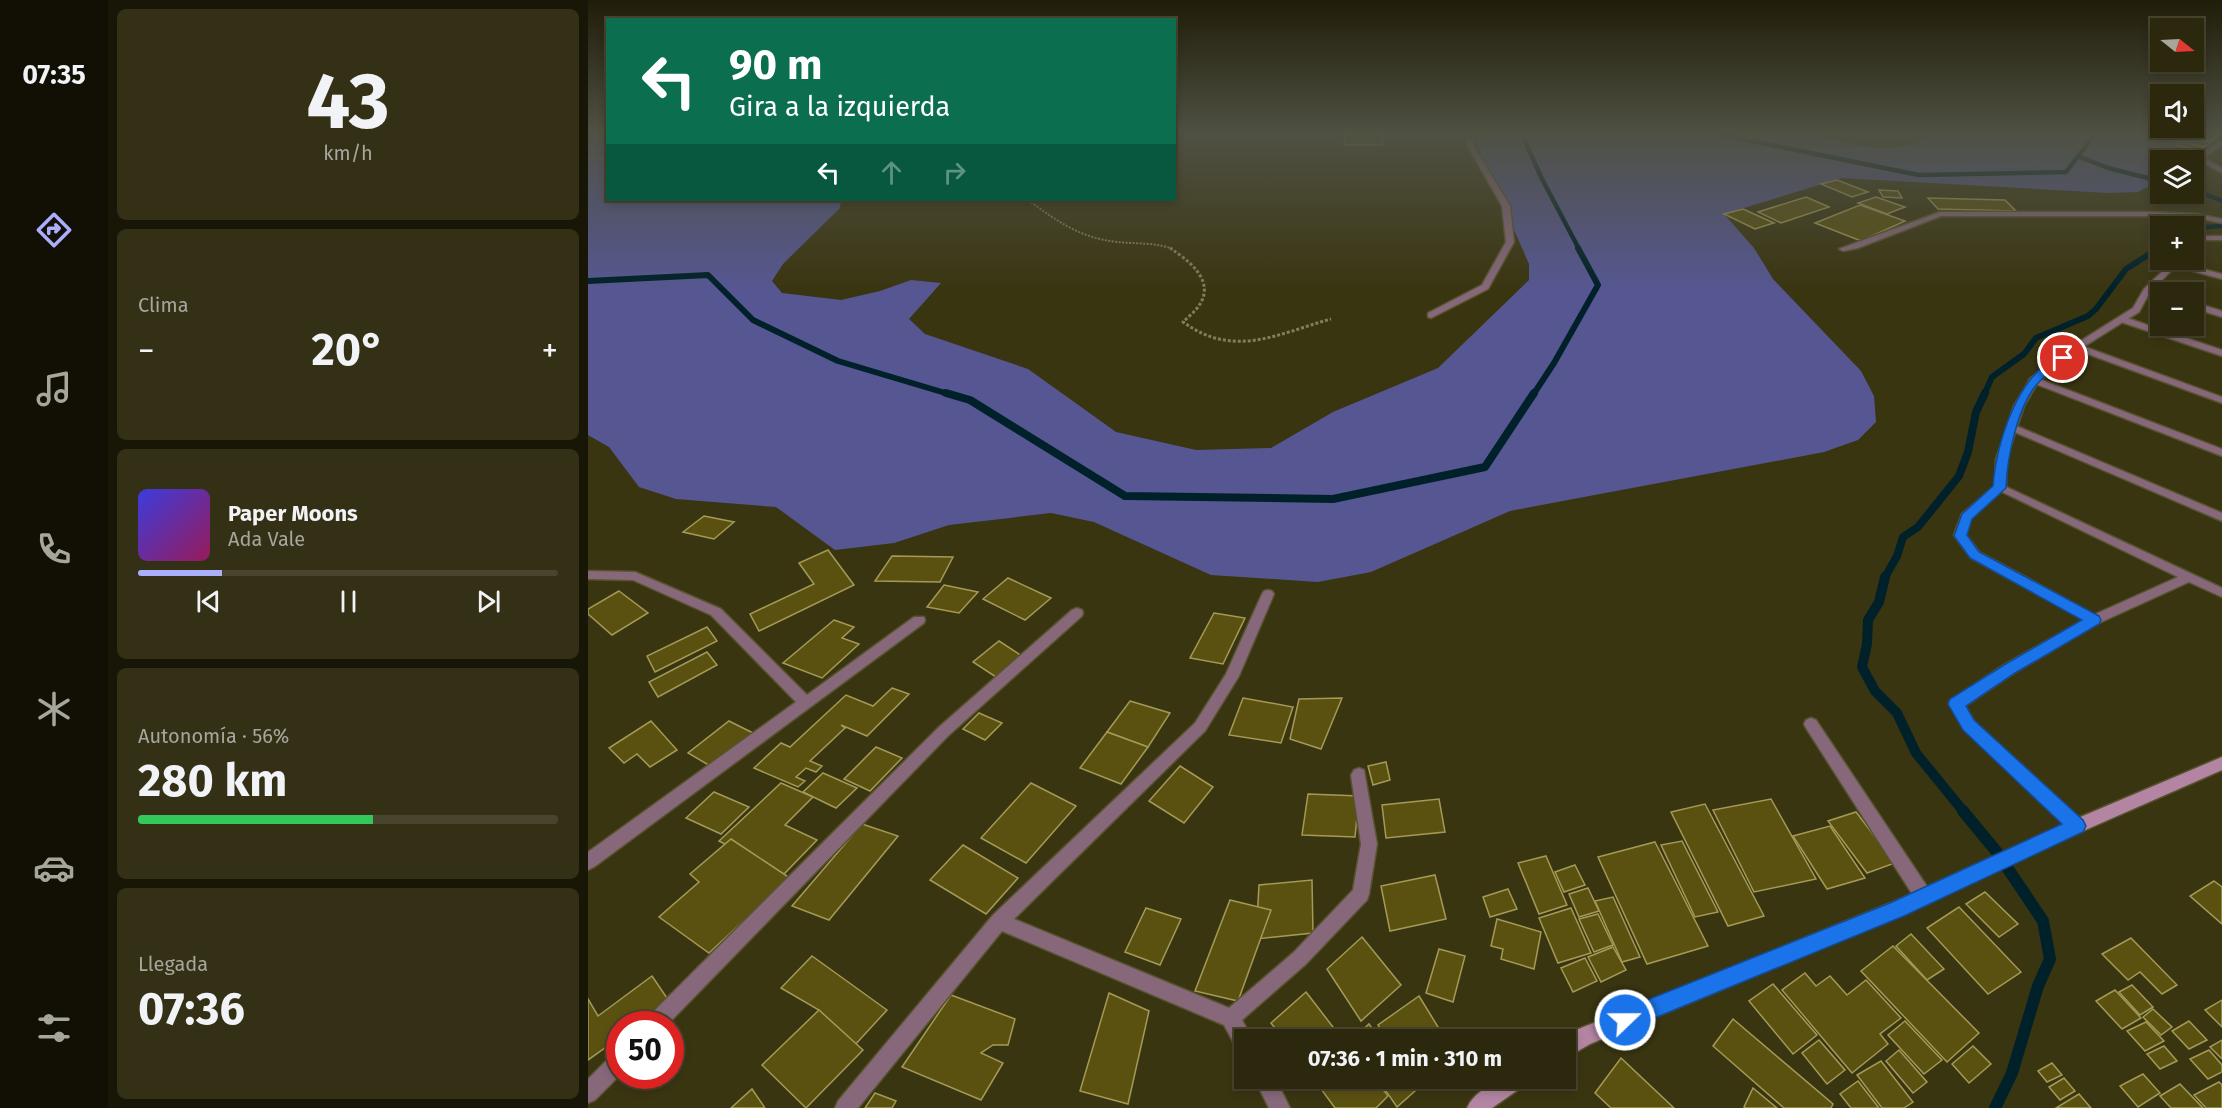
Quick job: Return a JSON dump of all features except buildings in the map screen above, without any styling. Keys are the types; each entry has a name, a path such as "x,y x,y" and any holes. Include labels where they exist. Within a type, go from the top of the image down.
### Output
{"main road":[{"path":"1576,1042 1924,897 2077,826 2222,763"},
{"path":"1477,1108 1501,1089"}],"street":[{"path":"1431,315 1485,287 1510,242 1506,206 1494,186"},
{"path":"1843,249 1940,214 2148,214 2197,216 2222,221"},
{"path":"2204,238 2222,238"},
{"path":"2204,239 2222,244"},
{"path":"2094,620 1975,555 1960,536 1966,517 2000,488 2001,460 2014,428 2019,406 2034,380 2077,347 2136,310 2147,291 2167,270"},
{"path":"2202,270 2222,277"},
{"path":"2204,308 2222,314"},
{"path":"2121,319 2222,354"},
{"path":"2077,347 2222,400"},
{"path":"2034,380 2222,453"},
{"path":"2014,428 2222,517"},
{"path":"2000,488 2222,592"},
{"path":"588,575 635,576 716,612 806,703"},
{"path":"2077,826 1969,725 1956,704 2009,669 2094,620 2189,577"},
{"path":"845,1108 999,921 1200,727 1232,676 1268,594"},
{"path":"668,1011 943,732 1077,613"},
{"path":"588,862 919,620"},
{"path":"1811,724 1924,897"},
{"path":"1231,1018 1300,958 1362,894 1369,844 1359,775"},
{"path":"999,921 1231,1018 1237,1029"},
{"path":"588,1094 606,1075"},
{"path":"1270,1089 1280,1108"}],"path":[{"path":"1029,201 1068,229 1114,242 1171,248 1200,272 1204,291 1200,304 1183,322 1208,338 1234,344 1247,343 1331,319"}],"shaded area":[{"path":"588,186 606,186 606,201 847,201 840,204 840,208 783,264 772,281 782,293 841,300 880,291 911,280 941,283 909,319 925,334 1028,369 1116,432 1196,450 1271,448 1333,412 1438,368 1529,280 1529,264 1495,186 1817,186 1724,214 1754,248 1773,279 1861,371 1874,396 1876,422 1858,440 1824,452 1510,511 1371,572 1318,582 1211,575 1094,522 1051,513 949,525 894,543 835,550 776,507 676,499 639,487 609,447 588,435"},
{"path":"1979,186 2150,186 2138,192 2109,193"}],"waterway":[{"path":"1546,186 1579,249"},
{"path":"2204,194 2222,201"},
{"path":"2204,227 2222,226"},
{"path":"1533,395 1554,363 1598,285 1578,248"},
{"path":"1984,395 1992,377 2024,354 2036,338 2088,316 2096,309 2126,269 2150,254"},
{"path":"588,281 708,275 753,320 838,361 952,395"},
{"path":"946,393 970,400 1125,496 1333,499 1485,467 1534,393"},
{"path":"1885,577 1897,556 1903,537 1918,527 1959,476 1968,452 1976,412 1985,393"},
{"path":"1885,577 1879,602 1868,620 1867,644 1862,667 1875,691 1897,713 1916,753 1964,812"},
{"path":"1963,811 1996,851 2043,921 2050,959 2038,986 2012,1073 1995,1108"}],"route":[{"path":"1625,1020 1897,909 2077,826 1969,725 1956,704 2009,669 2094,620 1975,555 1960,536 1966,517 2000,488 2001,460 2014,428 2019,406 2034,380 2063,358"}]}
